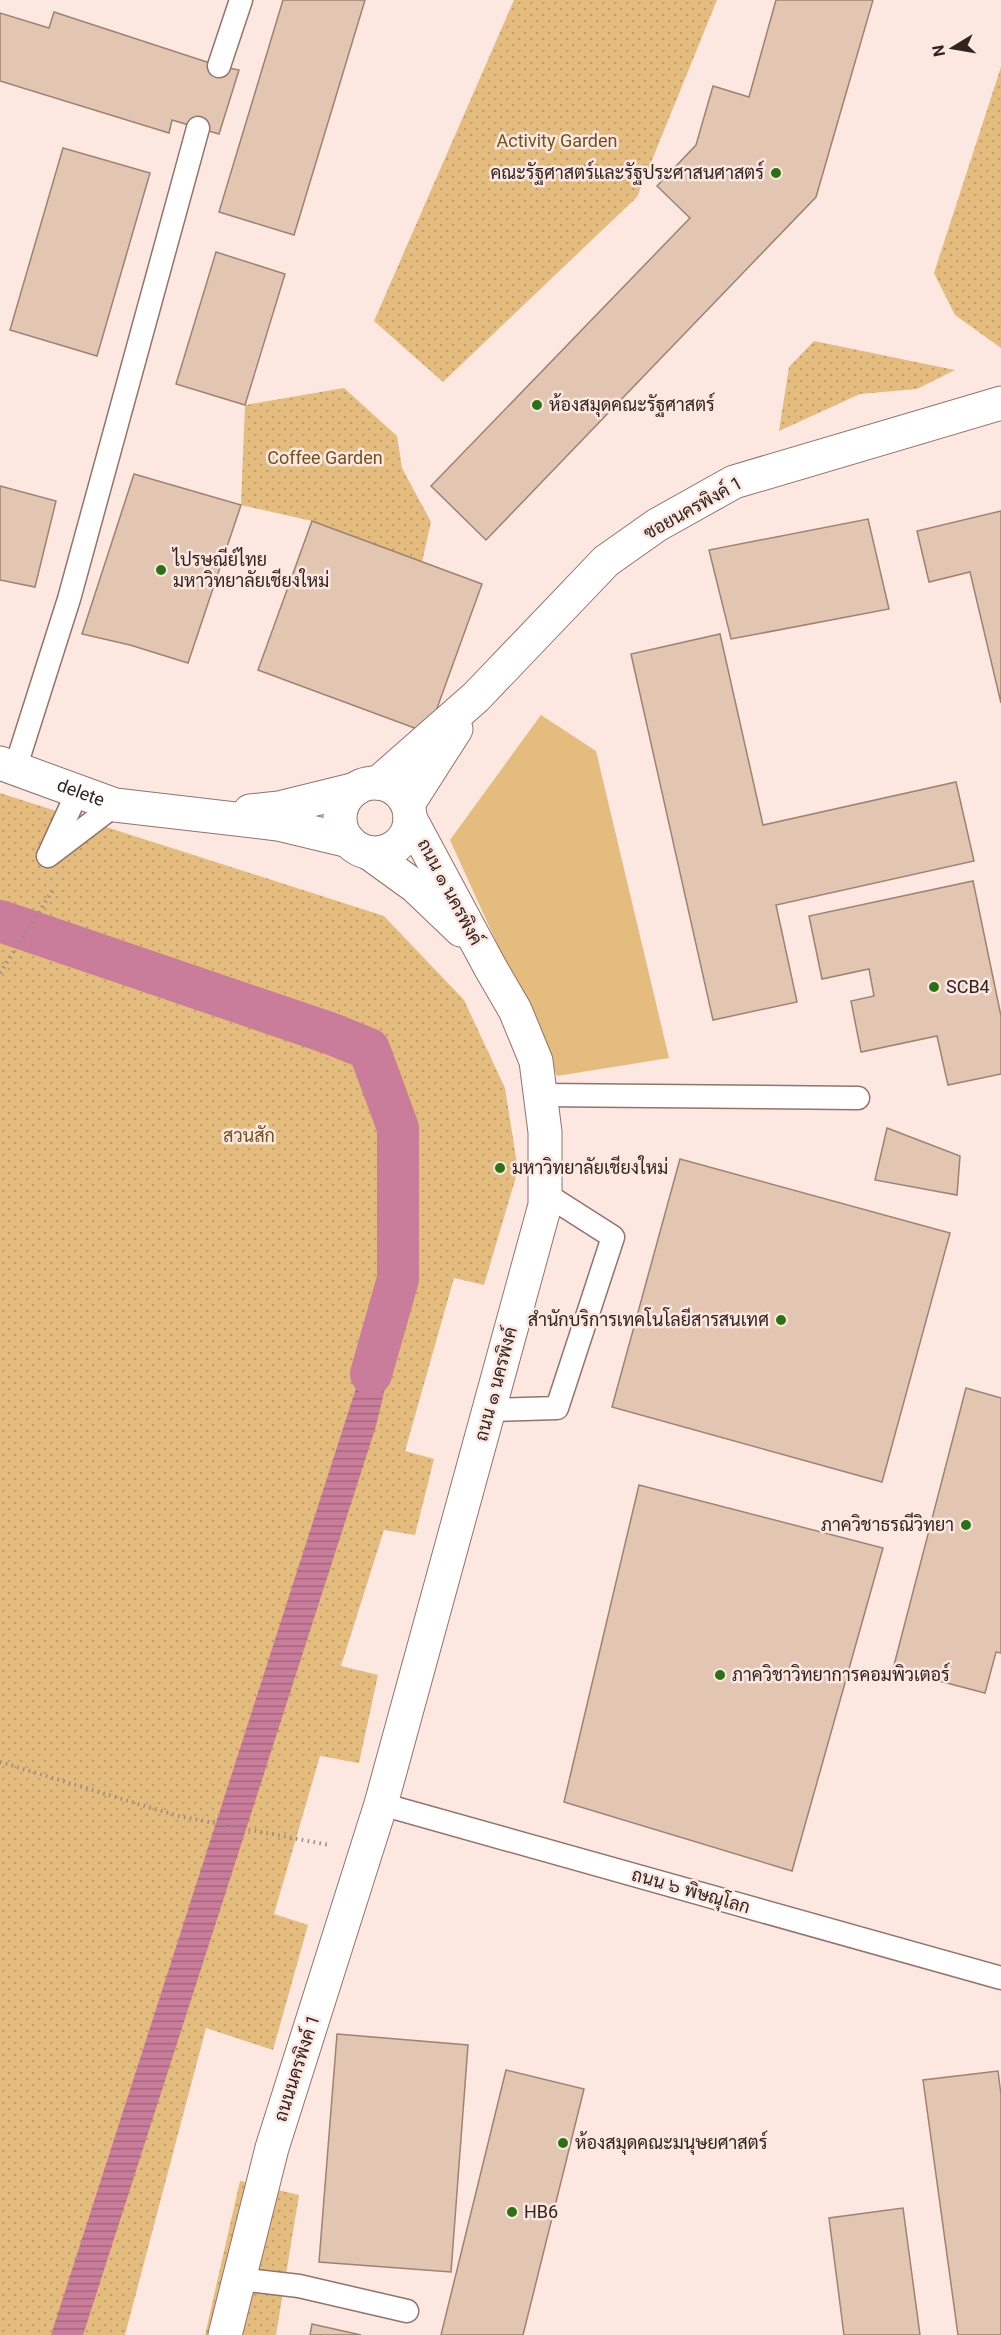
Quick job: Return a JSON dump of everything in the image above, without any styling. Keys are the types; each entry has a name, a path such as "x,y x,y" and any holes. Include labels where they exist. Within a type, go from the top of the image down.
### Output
{"street":[{"name":"ซอยนครพิงค์ 1","path":"367,786 476,697 606,561 690,505 734,482 1001,403"},
{"name":"ซอยนครพิงค์ 1","path":"409,811 476,697"},
{"path":"359,847 343,831 340,819 347,797 367,786"},
{"path":"115,804 278,824 380,853 400,844 410,824 409,811 399,793 389,786 367,786 279,808 204,814"},
{"name":"ถนน ๑ นครพิงค์","path":"381,1804 545,1205 545,1132 536,1061 516,1010 490,967 409,811"},
{"name":"ถนน ๑ นครพิงค์","path":"359,847 416,886 459,928 490,967"},
{"name":"ถนนนครพิงค์ 1","path":"225,2335 272,2148 381,1804"}],"lane":[{"path":"219,66 241,0"},
{"path":"8,766 69,599 198,128"},
{"name":"delete","path":"8,766 115,804"},
{"name":"delete","path":"78,791 48,856 115,804"},
{"path":"541,1095 858,1098"},
{"path":"489,1410 557,1408 613,1237 544,1193"},
{"name":"ถนน ๖ พิษณุโลก","path":"381,1804 1001,1978"},
{"path":"239,2279 298,2286 407,2311"}],"path":[{"path":"1,971 46,900"},
{"path":"0,1762 178,1816 365,1854"}],"green space":[{"name":"Activity Garden","path":"514,0 717,0 637,197 443,382 374,321"},
{"path":"1001,67 1001,348 955,315 934,273"},
{"path":"814,341 955,370 917,389 860,394 779,431 789,367"},
{"name":"Coffee Garden","path":"344,388 397,436 402,468 431,522 422,562 312,521 241,505 245,405"},
{"path":"541,715 596,751 669,1058 557,1076 450,840"},
{"name":"สวนสัก","path":"0,793 384,916 464,1000 505,1088 518,1170 484,1285 454,1278 405,1451 434,1459 415,1535 384,1530 341,1666 378,1675 359,1763 320,1756 274,1914 308,1925 273,2050 206,2028 125,2335 0,2335"},
{"path":"240,2181 299,2195 276,2335 205,2335"}],"shaded area":[{"path":"402,1316 376,1426 83,2335 51,2335 377,1323"}],"building":[{"path":"283,0 365,0 294,235 219,212"},
{"name":"คณะรัฐศาสตร์และรัฐประศาสนศาสตร์","path":"776,0 873,0 816,197 486,540 431,486 690,218 657,186 696,145 713,86 749,97"},
{"path":"54,12 219,66 239,70 219,134 172,120 169,133 0,81 0,13 49,28"},
{"path":"63,148 150,173 97,356 10,330"},
{"path":"216,252 285,274 245,405 176,384"},
{"name":"ไปรษณีย์ไทย มหาวิทยาลัยเชียงใหม่","path":"134,474 241,505 188,663 130,645 82,634"},
{"path":"0,486 56,501 35,587 0,580"},
{"path":"1001,511 1001,703 970,572 929,582 917,531"},
{"path":"868,519 889,609 731,639 709,550"},
{"path":"312,521 482,584 428,733 258,670"},
{"path":"720,634 763,825 956,782 974,861 776,905 797,1002 713,1020 631,654"},
{"name":"SCB4","path":"973,881 1001,1016 1001,1074 948,1085 937,1036 861,1052 851,1001 874,996 869,969 822,979 809,916"},
{"path":"887,1128 960,1156 957,1195 875,1180"},
{"name":"สำนักบริการเทคโนโลยีสารสนเทศ","path":"680,1159 950,1233 882,1482 612,1407"},
{"name":"ภาควิชาธรณีวิทยา","path":"966,1388 1001,1398 1001,1653 996,1652 985,1693 893,1669"},
{"name":"ภาควิชาวิทยาการคอมพิวเตอร์","path":"639,1485 883,1548 792,1871 564,1802"},
{"path":"337,2034 468,2045 451,2272 319,2262"},
{"name":"HB6","path":"506,2070 584,2089 523,2335 441,2335"},
{"path":"998,2071 1001,2095 1001,2335 958,2335 923,2080"},
{"path":"903,2208 920,2335 844,2335 829,2218"},
{"path":"312,2324 361,2335 310,2335"}],"waterway":[{"path":"0,921 332,1034 369,1049 398,1128 398,1279 371,1374"}],"place":[{"name":"คณะรัฐศาสตร์และรัฐประศาสนศาสตร์","path":"776,173"},
{"name":"ห้องสมุดคณะรัฐศาสตร์","path":"537,405"},
{"name":"ไปรษณีย์ไทย มหาวิทยาลัยเชียงใหม่","path":"161,570"},
{"name":"SCB4","path":"934,987"},
{"name":"มหาวิทยาลัยเชียงใหม่","path":"500,1168"},
{"name":"สำนักบริการเทคโนโลยีสารสนเทศ","path":"781,1320"},
{"name":"ภาควิชาธรณีวิทยา","path":"966,1525"},
{"name":"ภาควิชาวิทยาการคอมพิวเตอร์","path":"720,1675"},
{"name":"ห้องสมุดคณะมนุษยศาสตร์","path":"563,2143"},
{"name":"HB6","path":"512,2212"}]}
